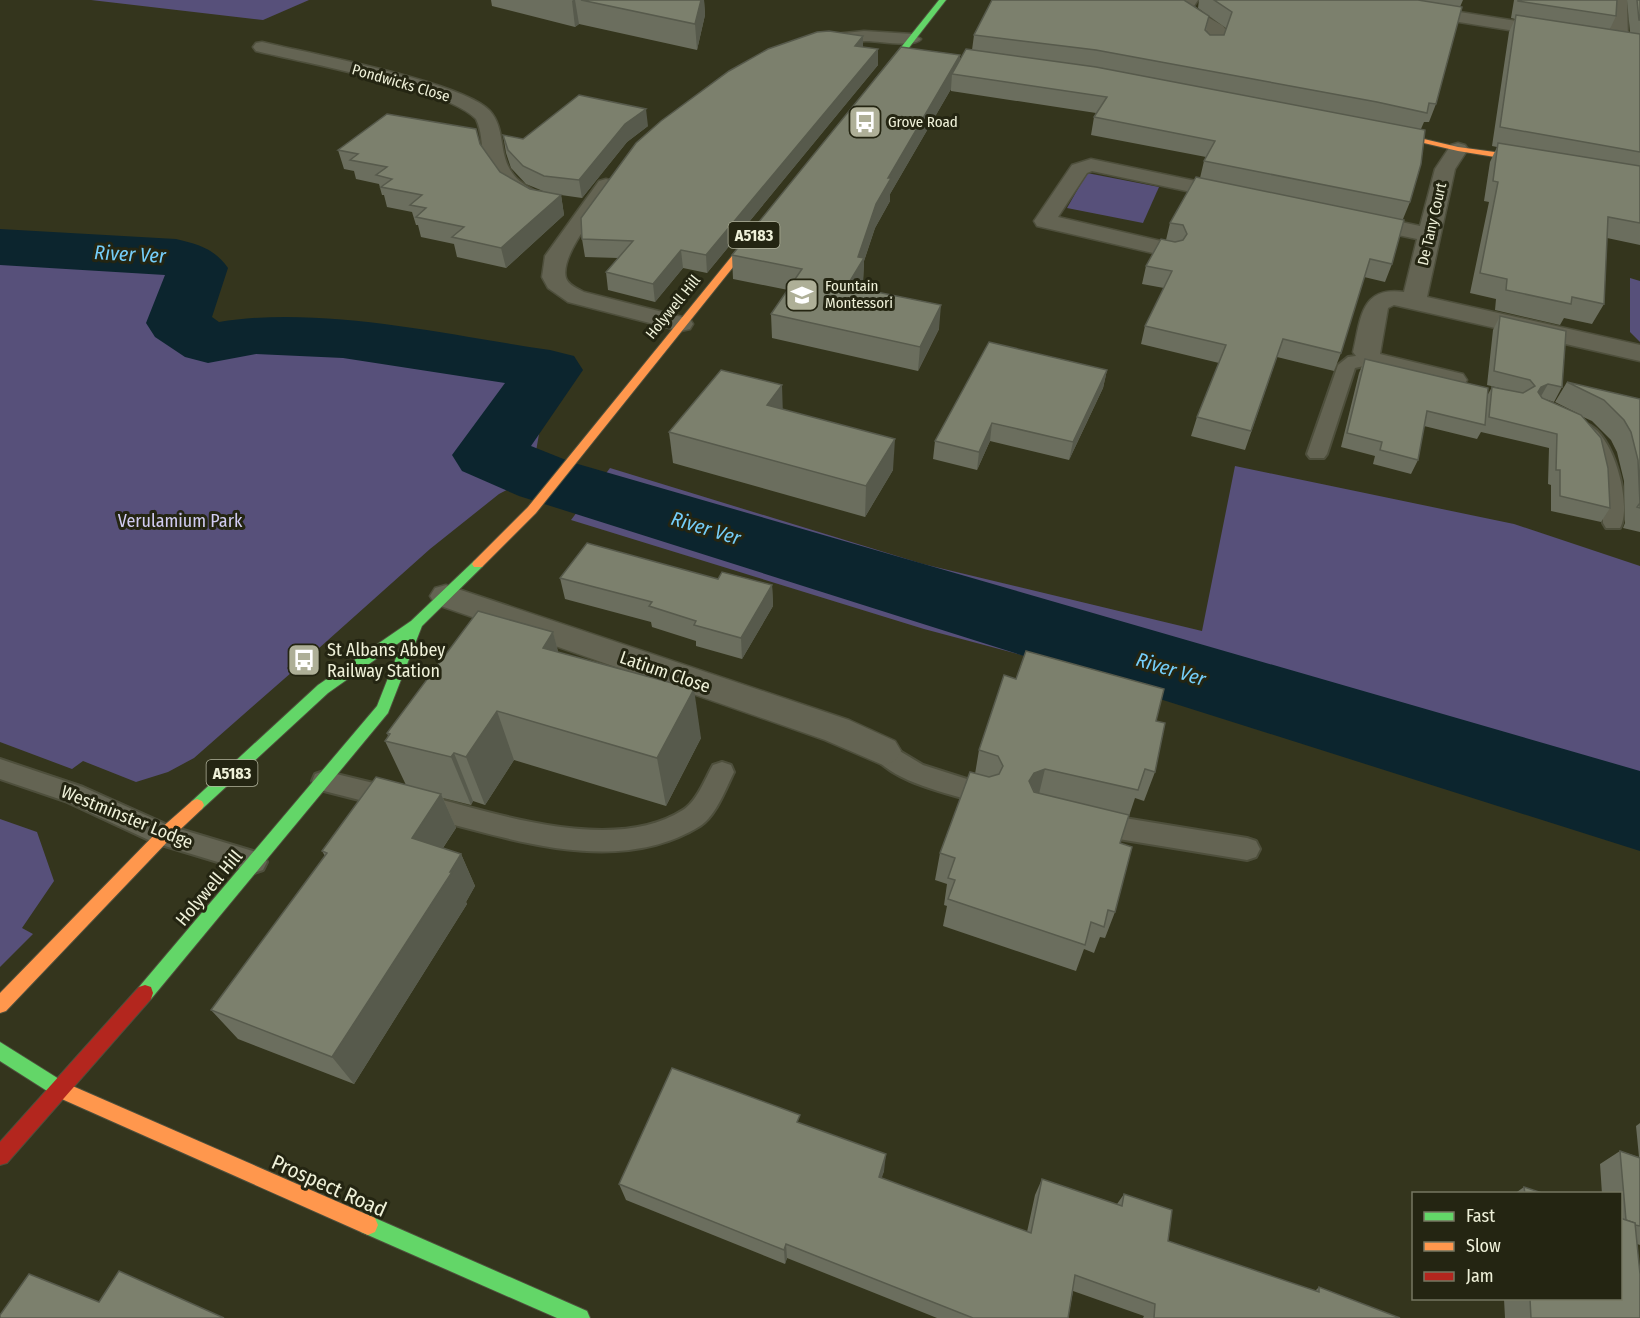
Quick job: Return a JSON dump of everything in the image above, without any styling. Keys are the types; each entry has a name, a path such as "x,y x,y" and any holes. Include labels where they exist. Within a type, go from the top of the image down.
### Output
{"main road":[{"path":"868,94 912,48 943,0"},
{"path":"1370,128 1458,149 1554,164"},
{"name":"Holywell Hill","path":"0,1005 164,835 323,689 416,624 545,496 770,215"},
{"name":"Holywell Hill","path":"0,1156 61,1090 384,709 416,624"},
{"name":"Prospect Road","path":"0,1051 61,1090 580,1318"}],"street":[{"path":"1190,0 1186,6 1189,14 1217,30 1212,46"},
{"path":"1353,0 1640,46"},
{"path":"1619,0 1619,41"},
{"path":"796,45 881,35 912,48"},
{"name":"Pondwicks Close","path":"262,47 395,79 447,94 470,104 483,114 493,138 496,163 510,184 524,198 560,206 590,209"},
{"name":"De Tany Court","path":"1414,301 1445,169 1458,149"},
{"path":"1069,151 1091,165 1254,199"},
{"path":"1091,165 1079,170 1045,221 1170,250"},
{"path":"617,170 556,256 554,277 560,288 576,297 681,324"},
{"path":"1336,216 1430,235"},
{"path":"1463,384 1371,358 1366,352 1376,307 1380,301 1394,298 1414,301 1640,353"},
{"name":"Latium Close","path":"446,596 837,730 883,751"}],"lane":[{"path":"1317,454 1347,365 1354,361 1371,358"},
{"path":"1572,417 1599,444 1610,464 1613,523"},
{"path":"883,751 915,773 983,794"},
{"name":"Westminster Lodge","path":"0,770 74,794 164,835 254,862"},
{"path":"324,781 492,824 572,840 616,840 664,831 695,817 722,772"},
{"path":"1065,818 1118,830 1247,849"}],"green space":[{"path":"91,0 309,0 263,20"},
{"path":"1087,173 1159,187 1143,223 1067,208"},
{"name":"Verulamium Park","path":"0,247 176,257 198,268 178,322 208,343 256,335 343,339 550,370 534,463 514,486 499,494 430,549 318,649 311,647 287,668 292,672 194,758 168,772 136,782 83,761 72,769 0,742"},
{"path":"1630,278 1640,281 1640,342 1630,332"},
{"path":"1235,466 1514,524 1640,566 1640,829 1326,736 924,629 571,520 610,468 923,564 1202,631"},
{"path":"0,819 37,832 54,881 22,928 33,934 0,967"}],"building":[{"path":"581,0 701,0 695,24"},
{"path":"992,0 1184,0 1209,16 1205,30 1210,35 1224,35 1232,12 1214,0 1418,0 1462,7 1436,104 1429,103 1427,113 1096,50 974,35"},
{"path":"1617,0 1616,16 1518,1"},
{"path":"1637,0 1640,0 1640,20 1639,20"},
{"path":"1516,15 1640,34 1640,152 1500,127"},
{"path":"829,31 863,36 855,46 878,49 706,255 681,250 653,284 606,272 633,241 582,239 581,218 636,143 661,121 729,71 768,49 817,32"},
{"path":"901,47 960,55 888,178 891,178 876,204 858,257 864,258 847,286 941,305 920,347 771,314 802,269 732,255"},
{"path":"966,49 1096,67 1425,130 1421,164 1410,202 1204,161 1215,141 1094,117 1107,97 952,74"},
{"path":"579,95 646,109 625,124 579,180 544,176 523,166 508,150 503,135 523,139"},
{"path":"387,114 476,129 480,144 500,172 530,189 561,195 501,248 452,237 464,227 416,217 426,208 410,205 422,195 381,187 392,179 376,175 387,167 350,160 358,154 338,150"},
{"path":"1498,143 1640,166 1640,223 1608,217 1604,304 1572,297 1571,304 1506,290 1507,279 1480,273 1498,182 1493,181"},
{"path":"1196,177 1404,220 1392,264 1370,259 1341,353 1283,339 1251,431 1197,417 1226,345 1145,326 1172,271 1146,266 1161,239 1175,242 1183,240 1187,234 1183,225 1170,223"},
{"path":"1500,316 1566,331 1562,387 1548,384 1541,387 1538,392 1542,398 1581,415 1601,438 1608,468 1610,508 1560,496 1560,470 1556,470 1557,434 1489,417 1492,387 1523,393 1535,386 1530,380 1494,371"},
{"path":"989,342 1107,370 1073,442 992,423 979,452 935,441"},
{"path":"1365,359 1488,388 1485,425 1427,411 1418,460 1380,450 1382,442 1347,433"},
{"path":"721,370 782,385 767,405 895,439 866,486 669,432"},
{"path":"1567,382 1640,399 1640,503 1638,460 1631,432 1624,420 1604,400"},
{"path":"587,543 718,579 722,572 772,585 741,638 694,625 696,621 649,606 652,602 560,578"},
{"path":"478,611 553,632 543,648 694,689 657,758 497,711 466,757 454,753 451,757 385,741 390,734 387,733"},
{"path":"1026,651 1164,689 1156,721 1165,723 1155,772 1145,769 1138,790 1045,769 1034,773 1029,781 1034,792 1129,815 1120,843 1132,847 1115,912 1108,910 1104,927 1091,922 1085,945 948,899 955,880 948,878 955,858 940,853 970,772 989,777 999,774 1003,766 998,756 979,750 1004,675 1016,679"},
{"path":"376,777 441,794 412,838 461,854 450,872 452,872 332,1057 211,1010 327,853 322,851"},
{"path":"672,1068 800,1115 797,1122 886,1154 879,1177 1031,1233 1042,1179 1122,1206 1124,1194 1172,1210 1168,1241 1319,1292 1319,1287 1400,1318 1154,1318 1155,1304 1075,1275 1068,1318 973,1318 786,1244 784,1250 619,1184"},
{"path":"1620,1151 1640,1158 1640,1226 1626,1220"},
{"path":"1524,1187 1539,1192 1525,1192"},
{"path":"1622,1219 1635,1223 1640,1274 1640,1318 1531,1318 1530,1300 1622,1300"},
{"path":"119,1271 224,1318 0,1318 29,1274 99,1302"}],"waterway":[{"name":"River Ver","path":"0,247 176,257 198,268 178,323 208,343 256,335 343,339 550,370 488,455 545,479 1640,811"}],"traffic: fast":[{"path":"877,83 943,0"},
{"path":"197,805 323,689 416,624 478,564"},
{"path":"145,993 383,709 416,624"},
{"path":"0,1051 61,1090"},
{"path":"368,1225 580,1318"}],"traffic: slow":[{"path":"1380,130 1458,149 1539,161"},
{"path":"478,564 532,510 761,226"},
{"path":"0,1005 164,835 197,805"},
{"path":"61,1090 368,1225"}],"traffic: jam":[{"path":"0,1156 145,993"}],"place":[{"name":"Grove Road","path":"865,122"},
{"name":"Fountain Montessori","path":"802,295"},
{"name":"St Albans Abbey Railway Station","path":"304,660"}]}
